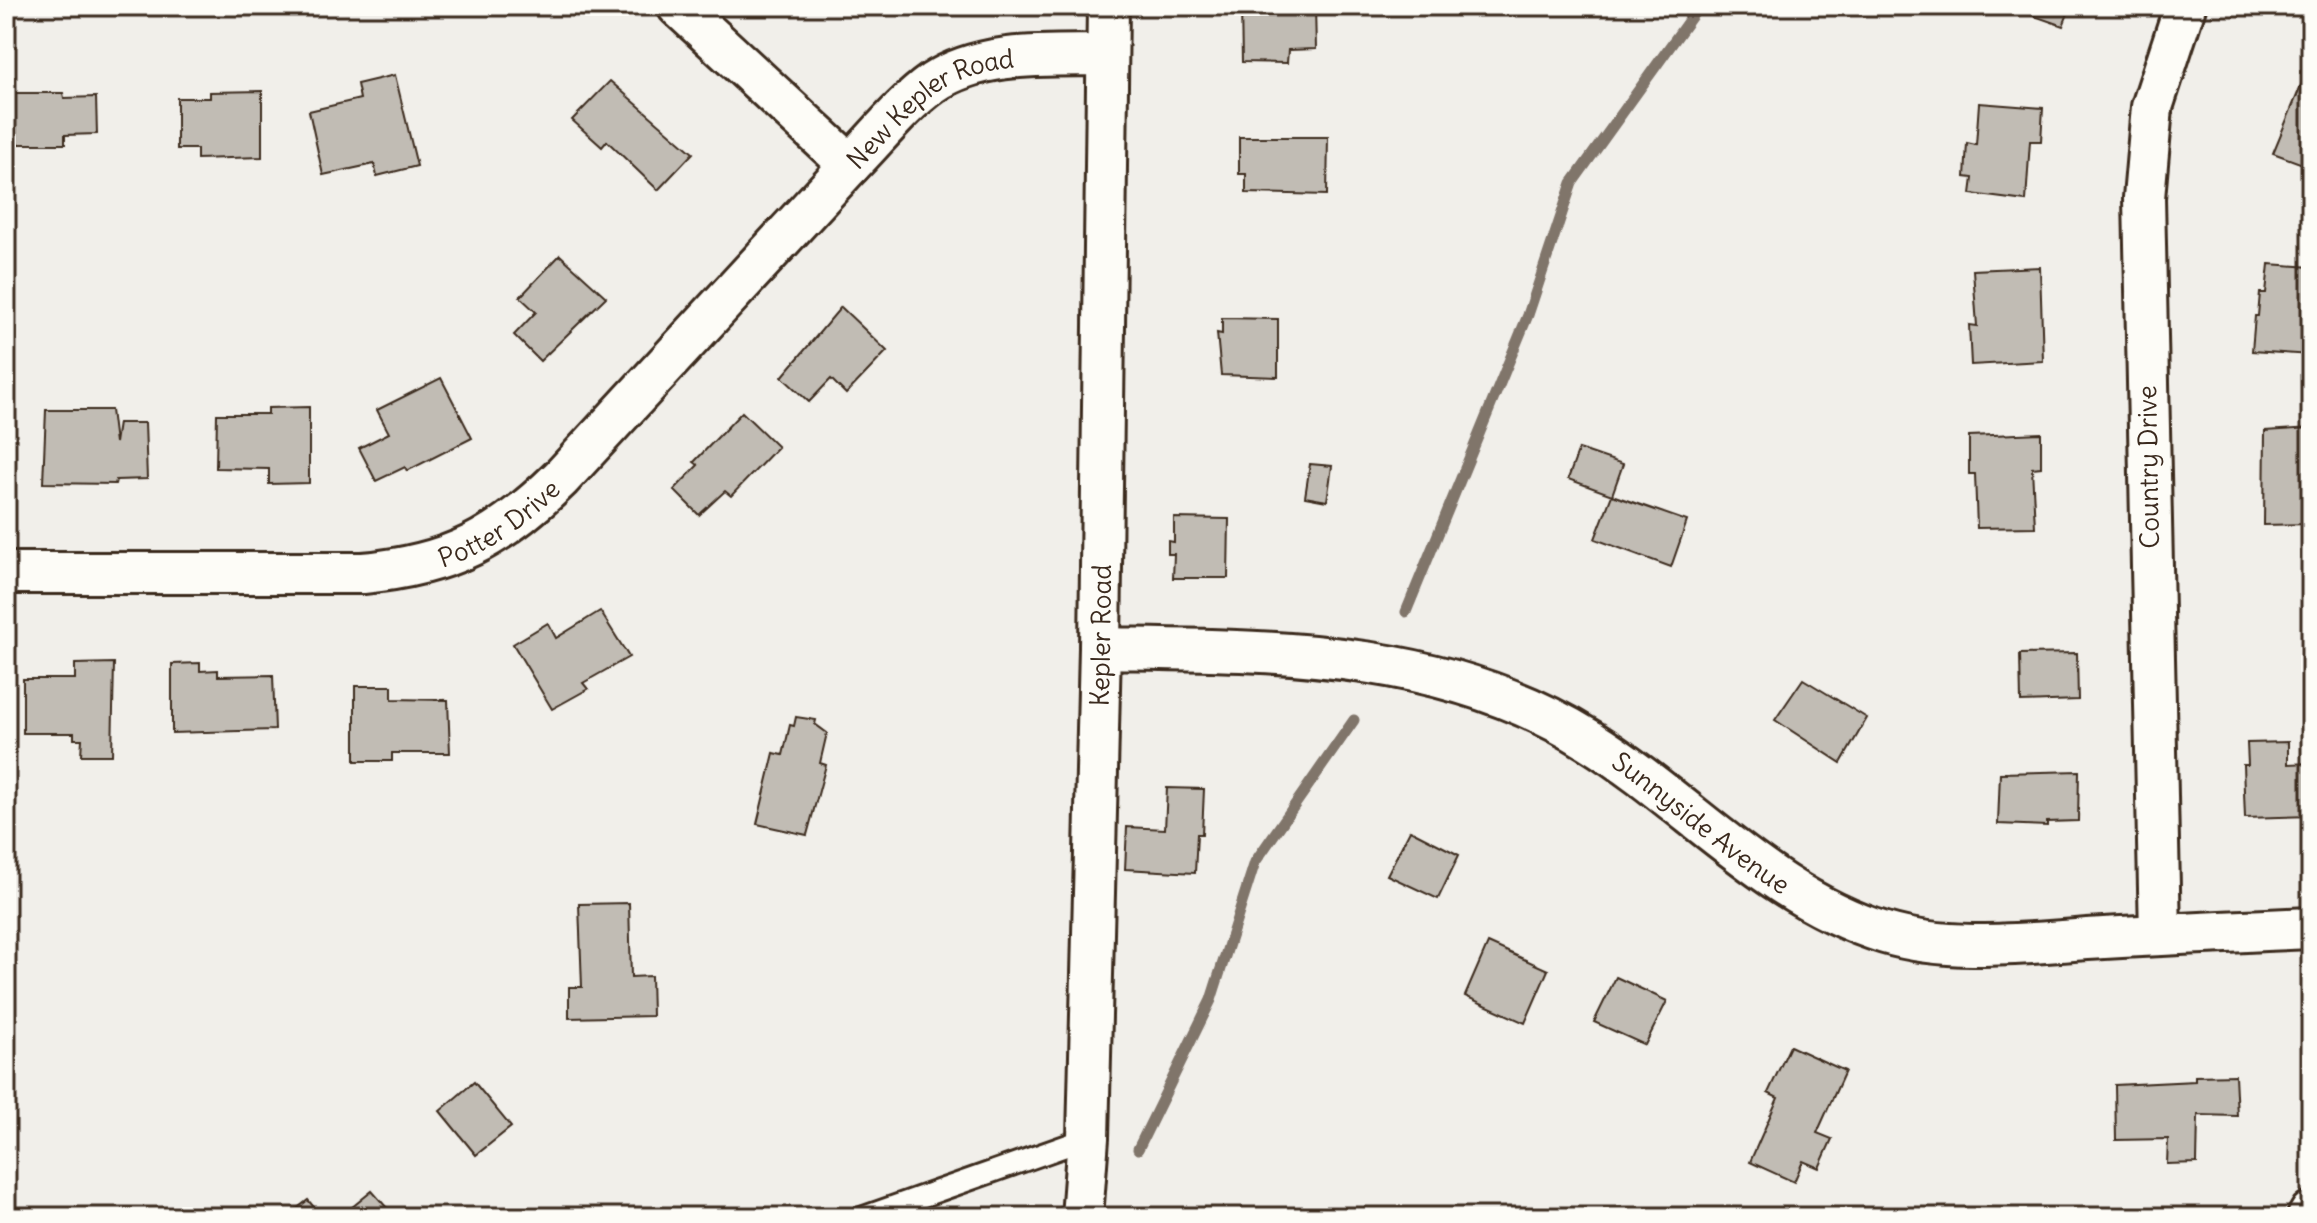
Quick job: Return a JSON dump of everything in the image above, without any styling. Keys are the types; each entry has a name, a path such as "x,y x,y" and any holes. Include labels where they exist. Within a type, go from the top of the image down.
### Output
{"street":[{"name":"New Kepler Road","path":"678,6 850,165 919,95 960,70 1024,56 1107,55"},
{"name":"Kepler Road","path":"1082,1217 1088,1138 1100,648 1108,6"},
{"name":"Country Drive","path":"2160,934 2146,404 2144,198 2152,107 2185,6"},
{"name":"Potter Drive","path":"6,573 363,573 403,570 463,552 517,519 561,478 850,165"},
{"name":"Sunnyside Avenue","path":"1100,648 1316,654 1383,662 1485,690 1547,716 1588,739 1641,776 1760,869 1837,914 1888,934 1932,942 1991,945 2311,928"},
{"path":"2308,1217 2311,1212"}],"lane":[{"path":"864,1217 1088,1138"}],"building":[{"path":"1241,6 1315,7 1316,49 1288,50 1287,63 1242,62"},
{"path":"2006,6 2071,6 2063,26"},
{"path":"2311,67 2311,167 2273,153"},
{"path":"395,75 417,166 377,176 374,164 323,175 309,111 360,99 357,84"},
{"path":"610,81 693,153 658,190 607,141 602,147 572,120"},
{"path":"262,91 262,157 197,159 197,149 177,149 177,98 210,98 210,92"},
{"path":"6,93 63,93 64,98 96,97 97,134 65,135 65,144 6,144"},
{"path":"1979,103 2043,108 2041,141 2030,141 2026,201 1971,194 1973,178 1965,177 1967,143 1976,145"},
{"path":"1239,137 1328,137 1327,195 1246,193 1246,174 1239,174"},
{"path":"560,255 606,297 540,361 514,335 536,312 520,297"},
{"path":"2269,264 2311,267 2311,355 2252,351 2255,316 2258,316 2260,293 2266,293"},
{"path":"2040,267 2043,361 1971,365 1969,325 1977,326 1973,270"},
{"path":"841,307 887,351 846,394 831,379 809,402 782,377"},
{"path":"1222,318 1278,319 1278,377 1221,375 1217,333 1222,334"},
{"path":"441,378 472,438 407,471 405,467 376,481 359,448 389,433 377,410"},
{"path":"309,407 309,483 269,484 269,469 216,468 217,414 268,414 268,408"},
{"path":"46,410 111,410 115,443 118,423 145,423 147,479 116,480 115,484 43,483"},
{"path":"742,412 778,447 731,496 725,491 699,515 674,490 698,465 694,462"},
{"path":"2311,428 2311,524 2264,525 2265,431"},
{"path":"2041,433 2041,467 2032,468 2035,527 1977,528 1975,474 1969,474 1969,436"},
{"path":"1579,449 1623,464 1612,495 1568,479"},
{"path":"1310,464 1332,466 1327,501 1305,497"},
{"path":"1612,495 1687,521 1671,567 1595,539"},
{"path":"1174,518 1229,519 1228,578 1173,578 1174,554 1168,554 1168,541 1174,542"},
{"path":"600,611 629,657 583,683 588,689 552,709 513,644 548,623 556,638"},
{"path":"2077,653 2078,700 2021,702 2020,654"},
{"path":"114,663 112,755 81,755 82,739 74,739 74,733 23,733 23,679 75,679 75,664"},
{"path":"200,663 200,671 218,670 218,676 273,675 275,730 172,733 172,664"},
{"path":"1803,679 1867,718 1841,763 1775,720"},
{"path":"355,686 392,686 392,699 448,700 450,753 392,753 392,761 355,761"},
{"path":"796,717 816,720 815,724 827,733 820,763 826,765 807,835 757,824 774,753 783,755 790,725 794,726"},
{"path":"2288,742 2288,764 2311,763 2311,816 2245,818 2243,765 2248,765 2247,743"},
{"path":"2079,771 2078,821 2047,822 2047,826 1998,824 2000,773"},
{"path":"1167,788 1204,789 1202,834 1197,834 1195,873 1125,869 1127,827 1165,829"},
{"path":"1410,830 1459,855 1438,899 1387,875"},
{"path":"629,903 631,977 651,976 652,1016 569,1018 569,987 582,987 579,904"},
{"path":"1488,943 1548,970 1525,1023 1465,996"},
{"path":"1616,977 1667,1001 1645,1045 1594,1022"},
{"path":"1790,1046 1845,1071 1817,1133 1832,1139 1819,1168 1803,1161 1794,1182 1750,1162 1778,1098 1768,1093"},
{"path":"2235,1075 2237,1116 2198,1115 2197,1163 2167,1164 2168,1139 2116,1140 2115,1085 2195,1081 2195,1076"},
{"path":"474,1082 511,1127 476,1155 440,1111"},
{"path":"372,1191 395,1217 340,1217"},
{"path":"308,1200 322,1217 286,1217"}],"waterway":[{"path":"1406,612 1528,315 1572,183 1699,6"},
{"path":"1138,1149 1211,1000 1255,862 1354,720"}]}
